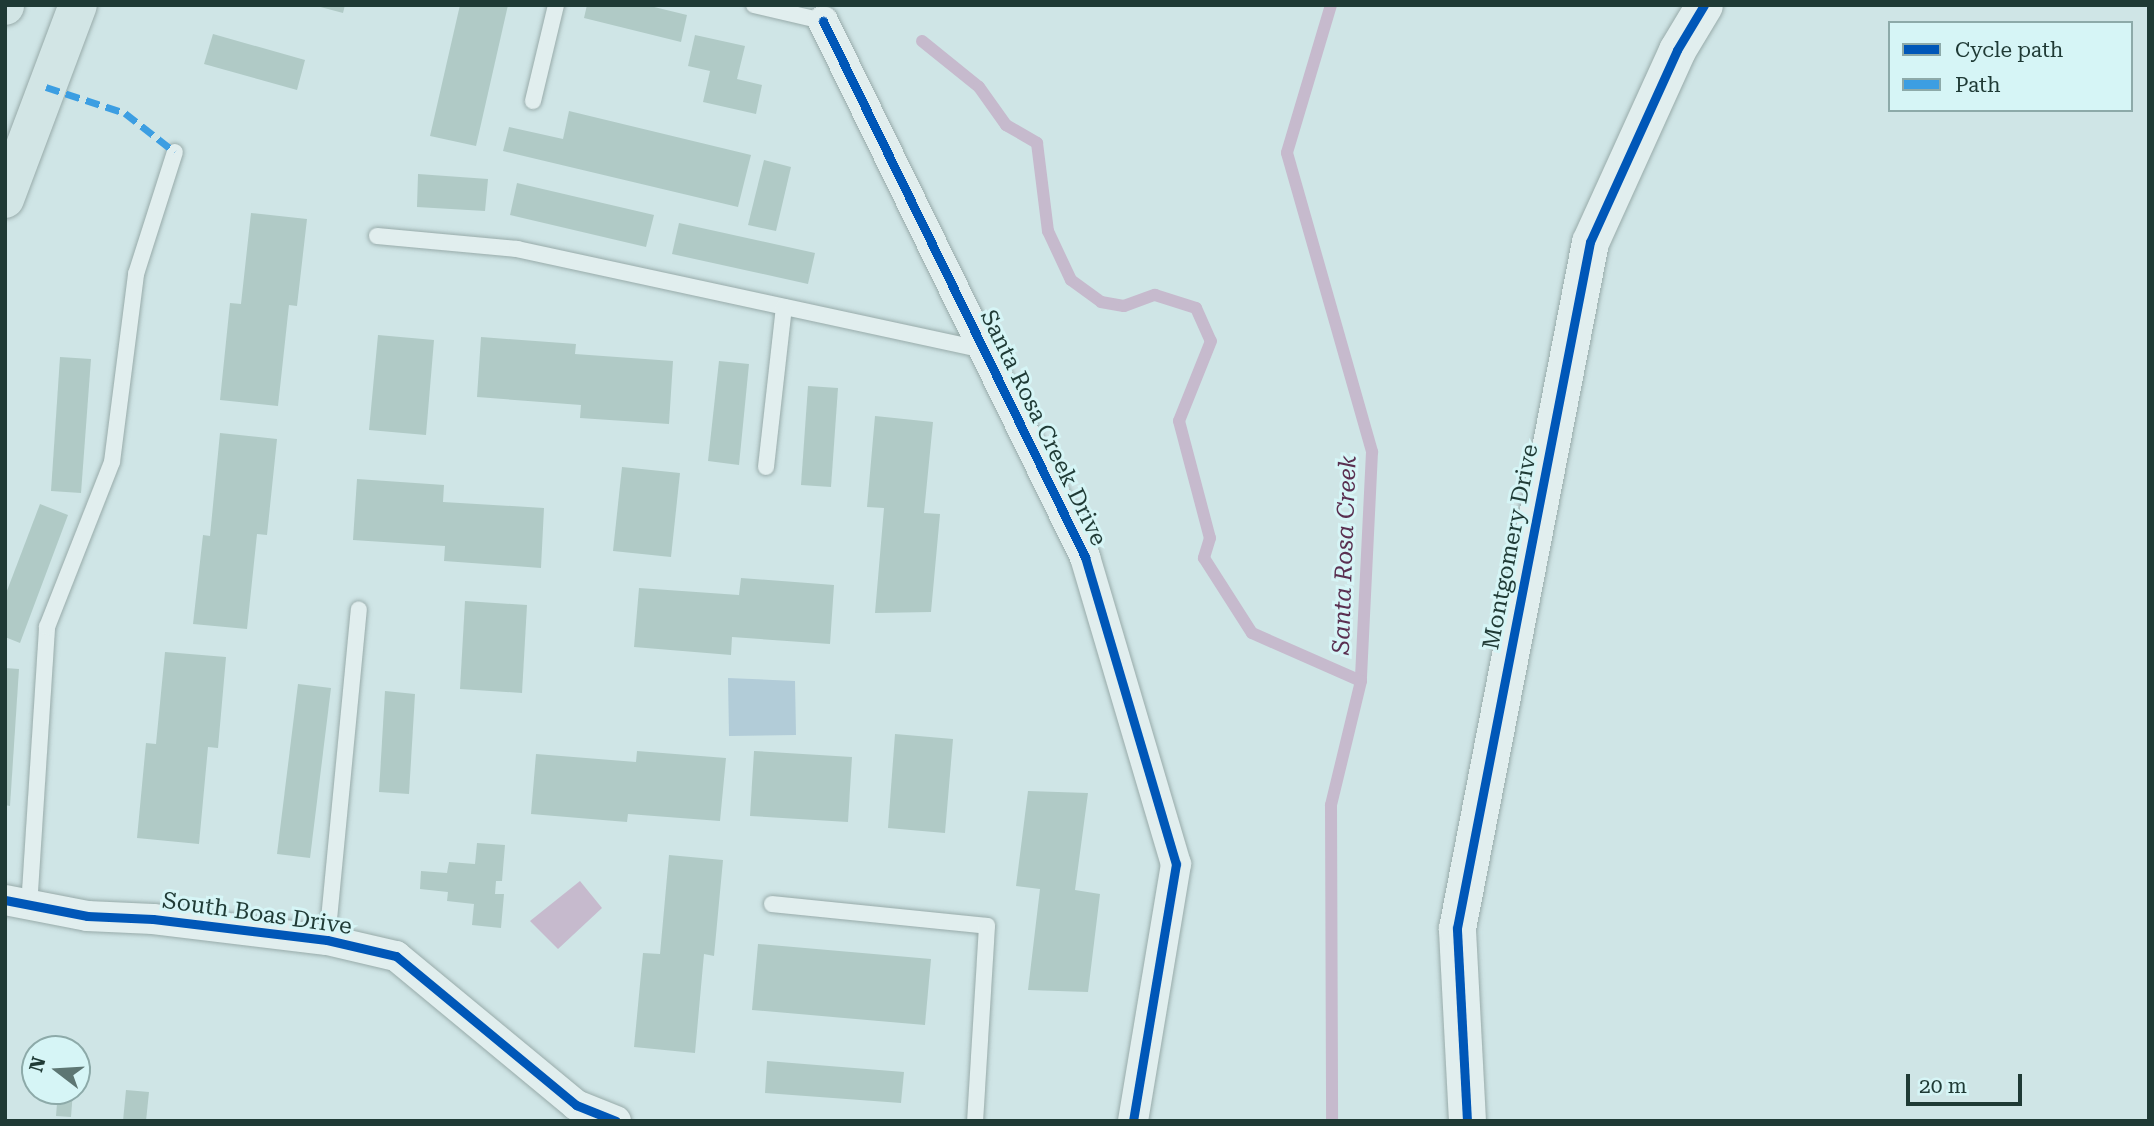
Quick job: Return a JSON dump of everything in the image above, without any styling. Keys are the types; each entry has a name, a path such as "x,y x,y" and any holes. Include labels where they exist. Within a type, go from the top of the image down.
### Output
{"main road":[{"path":"5,199 78,5"}],"street":[{"name":"Montgomery Drive","path":"1467,1121 1457,928 1590,242 1677,50 1704,5"},
{"name":"Santa Rosa Creek Drive","path":"823,21 1085,557 1176,864 1133,1121"},
{"name":"South Boas Drive","path":"17,904 327,940 396,956 576,1105 616,1121"}],"lane":[{"path":"533,101 556,5"},
{"path":"754,5 823,21"},
{"path":"17,904 47,627 112,462 136,274 175,152"},
{"path":"377,236 517,249 985,350"},
{"path":"766,467 784,307"},
{"path":"327,940 359,610"},
{"path":"772,904 987,926 975,1121"}],"shaded area":[{"path":"728,678 795,681 796,735 729,736"},
{"path":"580,881 602,908 558,949 530,921"}],"building":[{"path":"313,5 345,5 343,13"},
{"path":"460,5 508,5 476,146 430,136"},
{"path":"587,5 646,5 687,15 681,42 584,18"},
{"path":"213,34 305,60 297,90 204,64"},
{"path":"695,35 745,46 737,79 762,85 756,114 703,102 710,71 688,66"},
{"path":"569,111 751,155 738,207 503,151 509,127 563,139"},
{"path":"764,160 791,167 776,231 748,225"},
{"path":"418,174 488,179 485,211 417,207"},
{"path":"517,183 654,215 646,247 510,215"},
{"path":"251,213 307,219 297,306 289,305 278,406 220,400 230,303 241,304"},
{"path":"679,223 815,253 808,284 672,254"},
{"path":"378,335 434,340 426,435 369,430"},
{"path":"481,337 576,344 575,354 673,361 669,424 580,418 581,405 477,397"},
{"path":"60,357 91,359 81,493 51,491"},
{"path":"719,361 749,364 739,465 708,461"},
{"path":"808,386 838,388 831,487 801,485"},
{"path":"875,416 933,422 924,513 940,514 931,612 875,613 884,508 867,507"},
{"path":"220,433 277,439 267,535 257,534 247,629 193,624 203,535 210,536"},
{"path":"622,467 680,473 671,557 613,551"},
{"path":"357,479 444,485 443,502 544,508 541,568 444,561 445,546 353,540"},
{"path":"40,504 68,515 20,643 5,637 5,596"},
{"path":"741,578 834,585 830,644 732,637 731,655 634,647 639,588 739,595"},
{"path":"465,601 527,605 522,693 460,689"},
{"path":"165,652 226,657 218,748 208,747 199,844 137,838 146,743 156,744"},
{"path":"5,668 19,669 10,806 5,805"},
{"path":"298,684 331,688 310,858 277,854"},
{"path":"385,691 415,694 409,794 379,792"},
{"path":"895,734 953,739 945,833 888,828"},
{"path":"637,751 726,758 720,821 628,814 627,822 531,814 536,754 636,762"},
{"path":"754,751 852,757 848,822 750,816"},
{"path":"1028,791 1088,793 1075,890 1100,894 1088,992 1028,990 1040,889 1016,886"},
{"path":"477,843 505,845 502,881 496,881 495,894 504,894 501,928 472,925 474,904 447,901 448,892 420,889 421,871 447,873 449,862 475,864"},
{"path":"669,855 723,860 714,956 704,954 695,1053 634,1047 643,953 660,954"},
{"path":"758,944 931,959 925,1025 752,1010"},
{"path":"767,1061 904,1072 901,1103 765,1093"},
{"path":"126,1090 149,1092 146,1121 123,1121"},
{"path":"57,1105 72,1105 71,1117 56,1116"}],"waterway":[{"name":"Santa Rosa Creek","path":"1331,5 1287,153 1372,452 1361,681 1331,805 1332,1121"},
{"path":"922,41 979,87 1006,125 1037,143 1048,231 1071,280 1101,302 1124,306 1155,295 1196,308 1211,341 1179,421 1210,538 1204,558 1252,633 1361,681"}],"marked path":[{"path":"46,87 125,113 175,152"}],"cycle path":[{"path":"1467,1121 1457,928 1590,242 1677,50 1704,5"},
{"path":"823,21 1085,557 1176,864 1133,1121"},
{"path":"5,900 87,916 153,919 327,940 396,956 576,1105 616,1121"}]}
